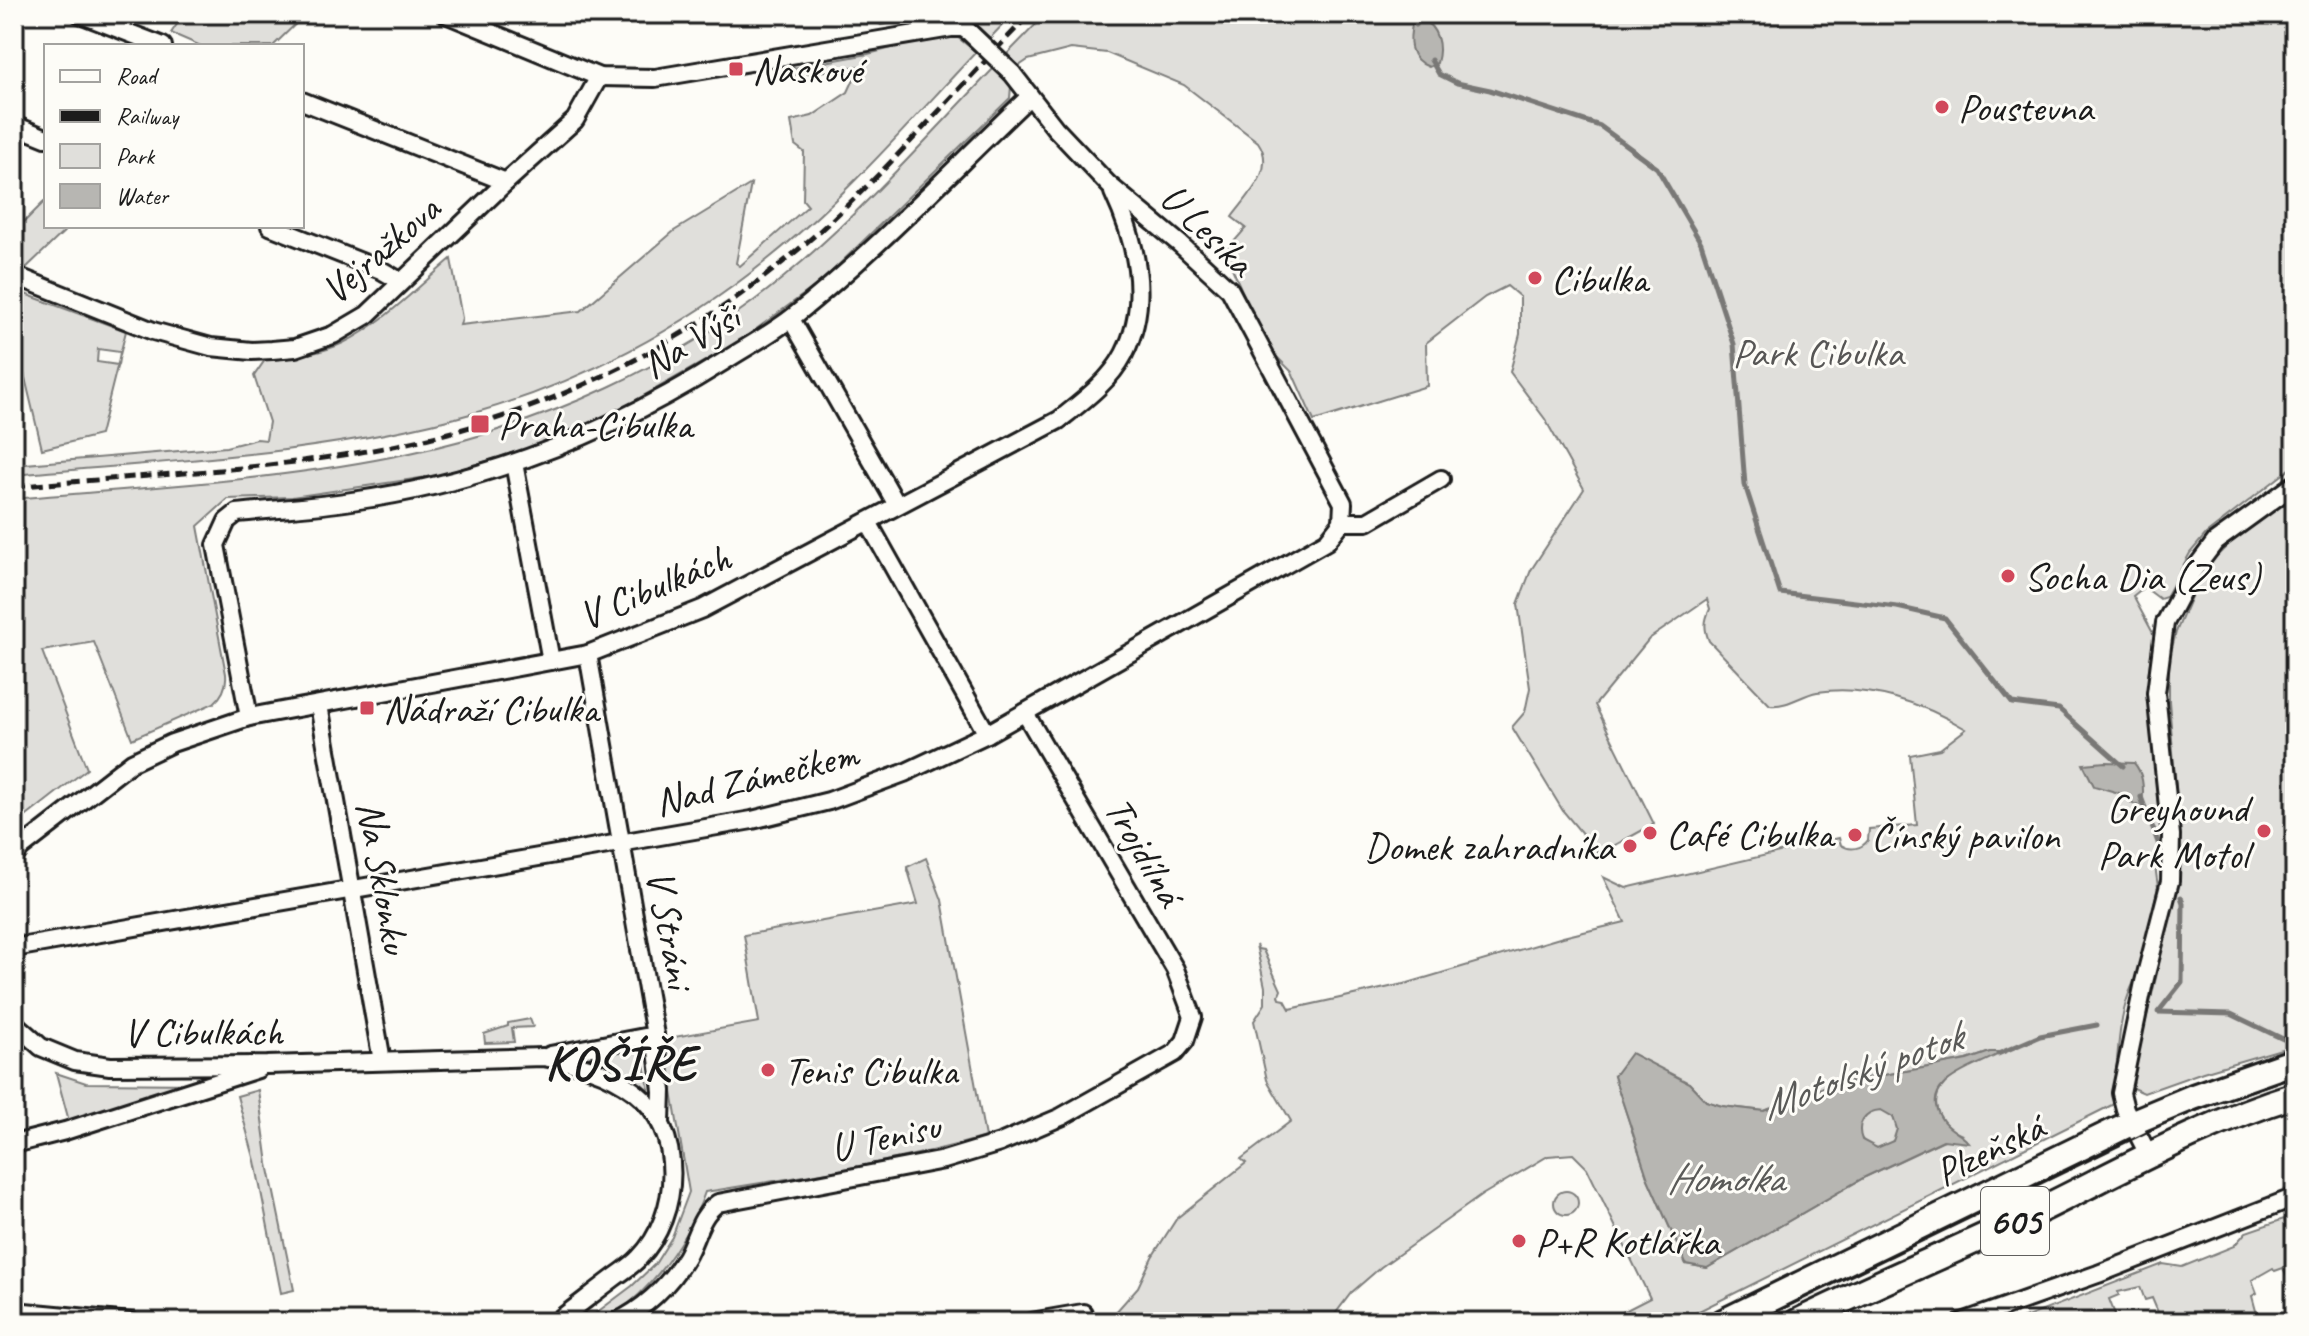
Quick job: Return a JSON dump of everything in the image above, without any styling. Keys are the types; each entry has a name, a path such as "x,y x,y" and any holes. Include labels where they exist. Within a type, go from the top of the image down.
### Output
{"main road":[{"name":"Plzeňská","path":"1723,1322 2133,1122 2295,1061"},
{"name":"Plzeňská","path":"1797,1322 2037,1211 2220,1121 2295,1095"}],"street":[{"path":"80,14 158,44"},
{"path":"446,14 599,77 655,78 963,28 1012,73 1029,97"},
{"name":"Vejražkova","path":"14,275 153,331 211,347 252,351 295,348 333,335 367,315 575,120 599,77"},
{"name":"U Lesíka","path":"1029,97 1109,185 1230,290 1343,503 1342,522"},
{"name":"Na Výši","path":"249,717 216,545 227,521 237,513 353,501 514,463 603,429 697,378 791,319 832,285 1029,97"},
{"path":"304,102 506,182"},
{"path":"14,125 44,137"},
{"name":"V Cibulkách","path":"14,857 70,808 132,762 172,743 249,717 588,654 702,609 1059,420 1107,378 1125,353 1135,319 1139,279 1135,249 1126,220 1109,185"},
{"path":"275,228 381,270 400,281"},
{"path":"791,319 897,505"},
{"path":"514,463 551,661"},
{"path":"1342,522 1367,522 1441,479"},
{"path":"2148,1154 2125,1109 2121,1093 2144,982 2170,881 2171,835 2156,693 2165,623 2191,574 2215,542 2295,484"},
{"path":"868,522 987,734"},
{"name":"Nad Zámečkem","path":"14,948 752,820 829,801 904,773 987,734 1327,541 1342,522"},
{"name":"V Stráni","path":"588,654 655,1035 662,1091 661,1122"},
{"name":"Na Sklonku","path":"319,705 382,1061"},
{"name":"Trojdílná","path":"1025,713 1175,969 1191,1006 1191,1028"},
{"name":"V Cibulkách","path":"14,1023 41,1047 75,1061 110,1066 543,1057 578,1063 604,1074 636,1093 661,1122 669,1145 672,1168 670,1197 658,1230 640,1258 556,1322"},
{"name":"U Tenisu","path":"616,1322 632,1314 664,1287 687,1256 707,1211 718,1203 944,1160 1000,1143 1061,1117 1175,1053 1191,1028"},
{"path":"543,1057 655,1035"},
{"path":"14,1144 236,1078 267,1065"},
{"path":"1962,1322 2098,1274 2295,1197"},
{"path":"14,1311 131,1322"},
{"path":"1037,1321 1083,1313"}],"green space":[{"path":"184,14 306,14 275,44 196,44 171,33"},
{"path":"863,14 944,14 881,25"},
{"path":"972,14 1013,14 990,38 977,26 980,21"},
{"name":"Park Cibulka","path":"1046,14 2295,14 2295,465 2206,534 2190,553 2166,597 2160,599 2144,587 2133,596 2154,635 2148,676 2149,707 2161,838 2155,865 2158,887 2137,977 2130,990 2122,1021 2114,1104 1677,1322 1603,1322 1650,1298 1587,1168 1573,1154 1548,1156 1482,1195 1381,1267 1351,1293 1329,1322 1107,1322 1138,1287 1152,1257 1177,1218 1246,1163 1241,1159 1291,1121 1267,1080 1254,1021 1265,1004 1265,987 1256,945 1263,950 1281,990 1280,999 1285,1000 1290,1009 1408,983 1625,922 1603,877 1626,888 1839,838 1841,845 1856,848 1868,840 1869,829 1917,825 1910,755 1940,749 1966,729 1932,711 1875,693 1817,692 1783,704 1770,705 1709,641 1706,621 1710,609 1707,599 1649,639 1595,705 1654,824 1599,854 1563,811 1512,727 1525,712 1530,688 1518,604 1531,570 1584,489 1545,419 1510,372 1520,334 1520,297 1507,286 1485,297 1426,343 1427,386 1314,421 1292,372 1270,350 1259,330 1225,252 1246,228 1232,217 1262,172 1263,152 1258,142 1184,85 1107,53 1071,49 1028,60 1019,66 1007,54","holes":["1990,1052 1952,1077 1938,1094 1936,1104 1941,1119 1954,1132 1962,1135 1954,1140 1944,1140 1865,1177 1707,1268 1686,1264 1648,1179 1614,1076 1689,1083 1706,1101 1765,1111 1829,1085 1967,1060"]},
{"path":"952,33 976,52 823,212 767,260 700,309 591,370 514,401 474,413 361,438 246,454 14,475 14,465 226,447 257,439 266,440 269,422 254,376 265,360 325,350 343,343 385,316 451,259 462,318 460,325 581,311 674,231 751,184 736,263 740,266 808,206 803,200 804,152 795,145 791,121 812,116 848,92 860,66 783,77 782,70 868,54"},
{"path":"994,68 1011,86 1010,98 822,281 740,341 604,418 545,443 441,475 292,497 228,499 198,526 226,674 222,693 214,703 132,739 94,642 42,651 87,769 14,826 14,499 213,482 361,463 460,441 510,426 608,388 700,338 784,277 866,202"},
{"path":"44,202 44,228 68,228 26,268 14,263 14,232"},
{"path":"14,290 126,331 119,360 120,352 98,349 97,362 118,365 100,435 42,449 14,341"},
{"path":"2295,492 2295,1045 2144,1093 2130,1087 2181,853 2169,701 2169,660 2176,632 2198,580 2211,562 2237,536"},
{"path":"926,858 942,900 985,1137 881,1162 705,1192 687,1231 658,1274 623,1308 604,1318 584,1322 632,1286 655,1264 672,1237 689,1192 663,1039 759,1022 744,935 918,904 907,867"},
{"path":"530,1019 533,1027 512,1028 514,1042 485,1043 484,1034 508,1026 508,1023"},
{"path":"640,1043 649,1090 614,1063 589,1054"},
{"path":"56,1073 86,1083 200,1084 69,1121"},
{"path":"258,1090 268,1164 294,1290 281,1293 255,1161 237,1096"},
{"path":"1878,1110 1891,1116 1897,1129 1891,1142 1878,1148 1865,1142 1859,1129 1865,1116"},
{"path":"1566,1191 1574,1195 1578,1203 1574,1211 1566,1215 1558,1211 1554,1203 1558,1195"},
{"path":"2295,1216 2295,1291 2283,1268 2275,1271 2273,1268 2252,1280 2257,1293 2252,1296 2259,1322 2162,1322 2152,1298 2145,1300 2140,1287 2118,1292 2119,1295 2109,1299 2118,1322 2014,1322 2163,1264 2182,1267 2234,1246 2246,1232 2284,1219 2285,1222"}],"water":[{"path":"1421,19 1435,32 1439,44 1437,63 1429,67 1417,59 1411,48 1413,21"},
{"path":"2134,763 2140,772 2142,805 2133,804 2119,793 2094,786 2083,764"},
{"name":"Homolka","path":"1990,1052 2002,1052 1954,1076 1937,1094 1936,1105 1941,1118 1969,1143 1943,1140 1865,1177 1707,1268 1686,1264 1648,1179 1614,1076 1631,1053 1689,1083 1706,1101 1764,1111 1829,1085 1967,1060","holes":["1881,1110 1893,1117 1897,1129 1893,1141 1877,1148 1862,1140 1861,1124 1870,1113"]}],"waterway":[{"path":"1397,14 1416,25"},
{"path":"1431,60 1439,74 1457,83 1490,90 1600,126 1657,168 1701,243 1734,344 1745,485 1780,593 1897,607 1945,618 2012,703 2059,709 2123,766"},
{"path":"2141,797 2159,845"},
{"path":"2159,1011 2182,982 2181,897"},
{"name":"Motolský potok","path":"2158,1012 2231,1014 2283,1039"},
{"name":"Motolský potok","path":"1998,1054 2040,1036 2097,1025"}],"tram line":[{"path":"1756,1322 2166,1123 2295,1076"}],"railway":[{"path":"14,487 249,467 366,451 480,424 596,379 705,319 807,242 873,180 1030,14"}],"place":[{"name":"Naskové","path":"736,69"},
{"name":"Poustevna","path":"1942,107"},
{"name":"Cibulka","path":"1535,278"},
{"name":"Praha-Cibulka","path":"480,424"},
{"name":"Socha Dia (Zeus)","path":"2008,576"},
{"name":"Nádraží Cibulka","path":"367,708"},
{"name":"Greyhound Park Motol","path":"2264,831"},
{"name":"Café Cibulka","path":"1650,833"},
{"name":"Čínský pavilon","path":"1855,835"},
{"name":"Domek zahradníka","path":"1630,846"},
{"name":"Tenis Cibulka","path":"768,1070"},
{"name":"P+R Kotlářka","path":"1519,1241"}],"district":[{"name":"KOŠÍŘE","path":"621,1062"}]}
